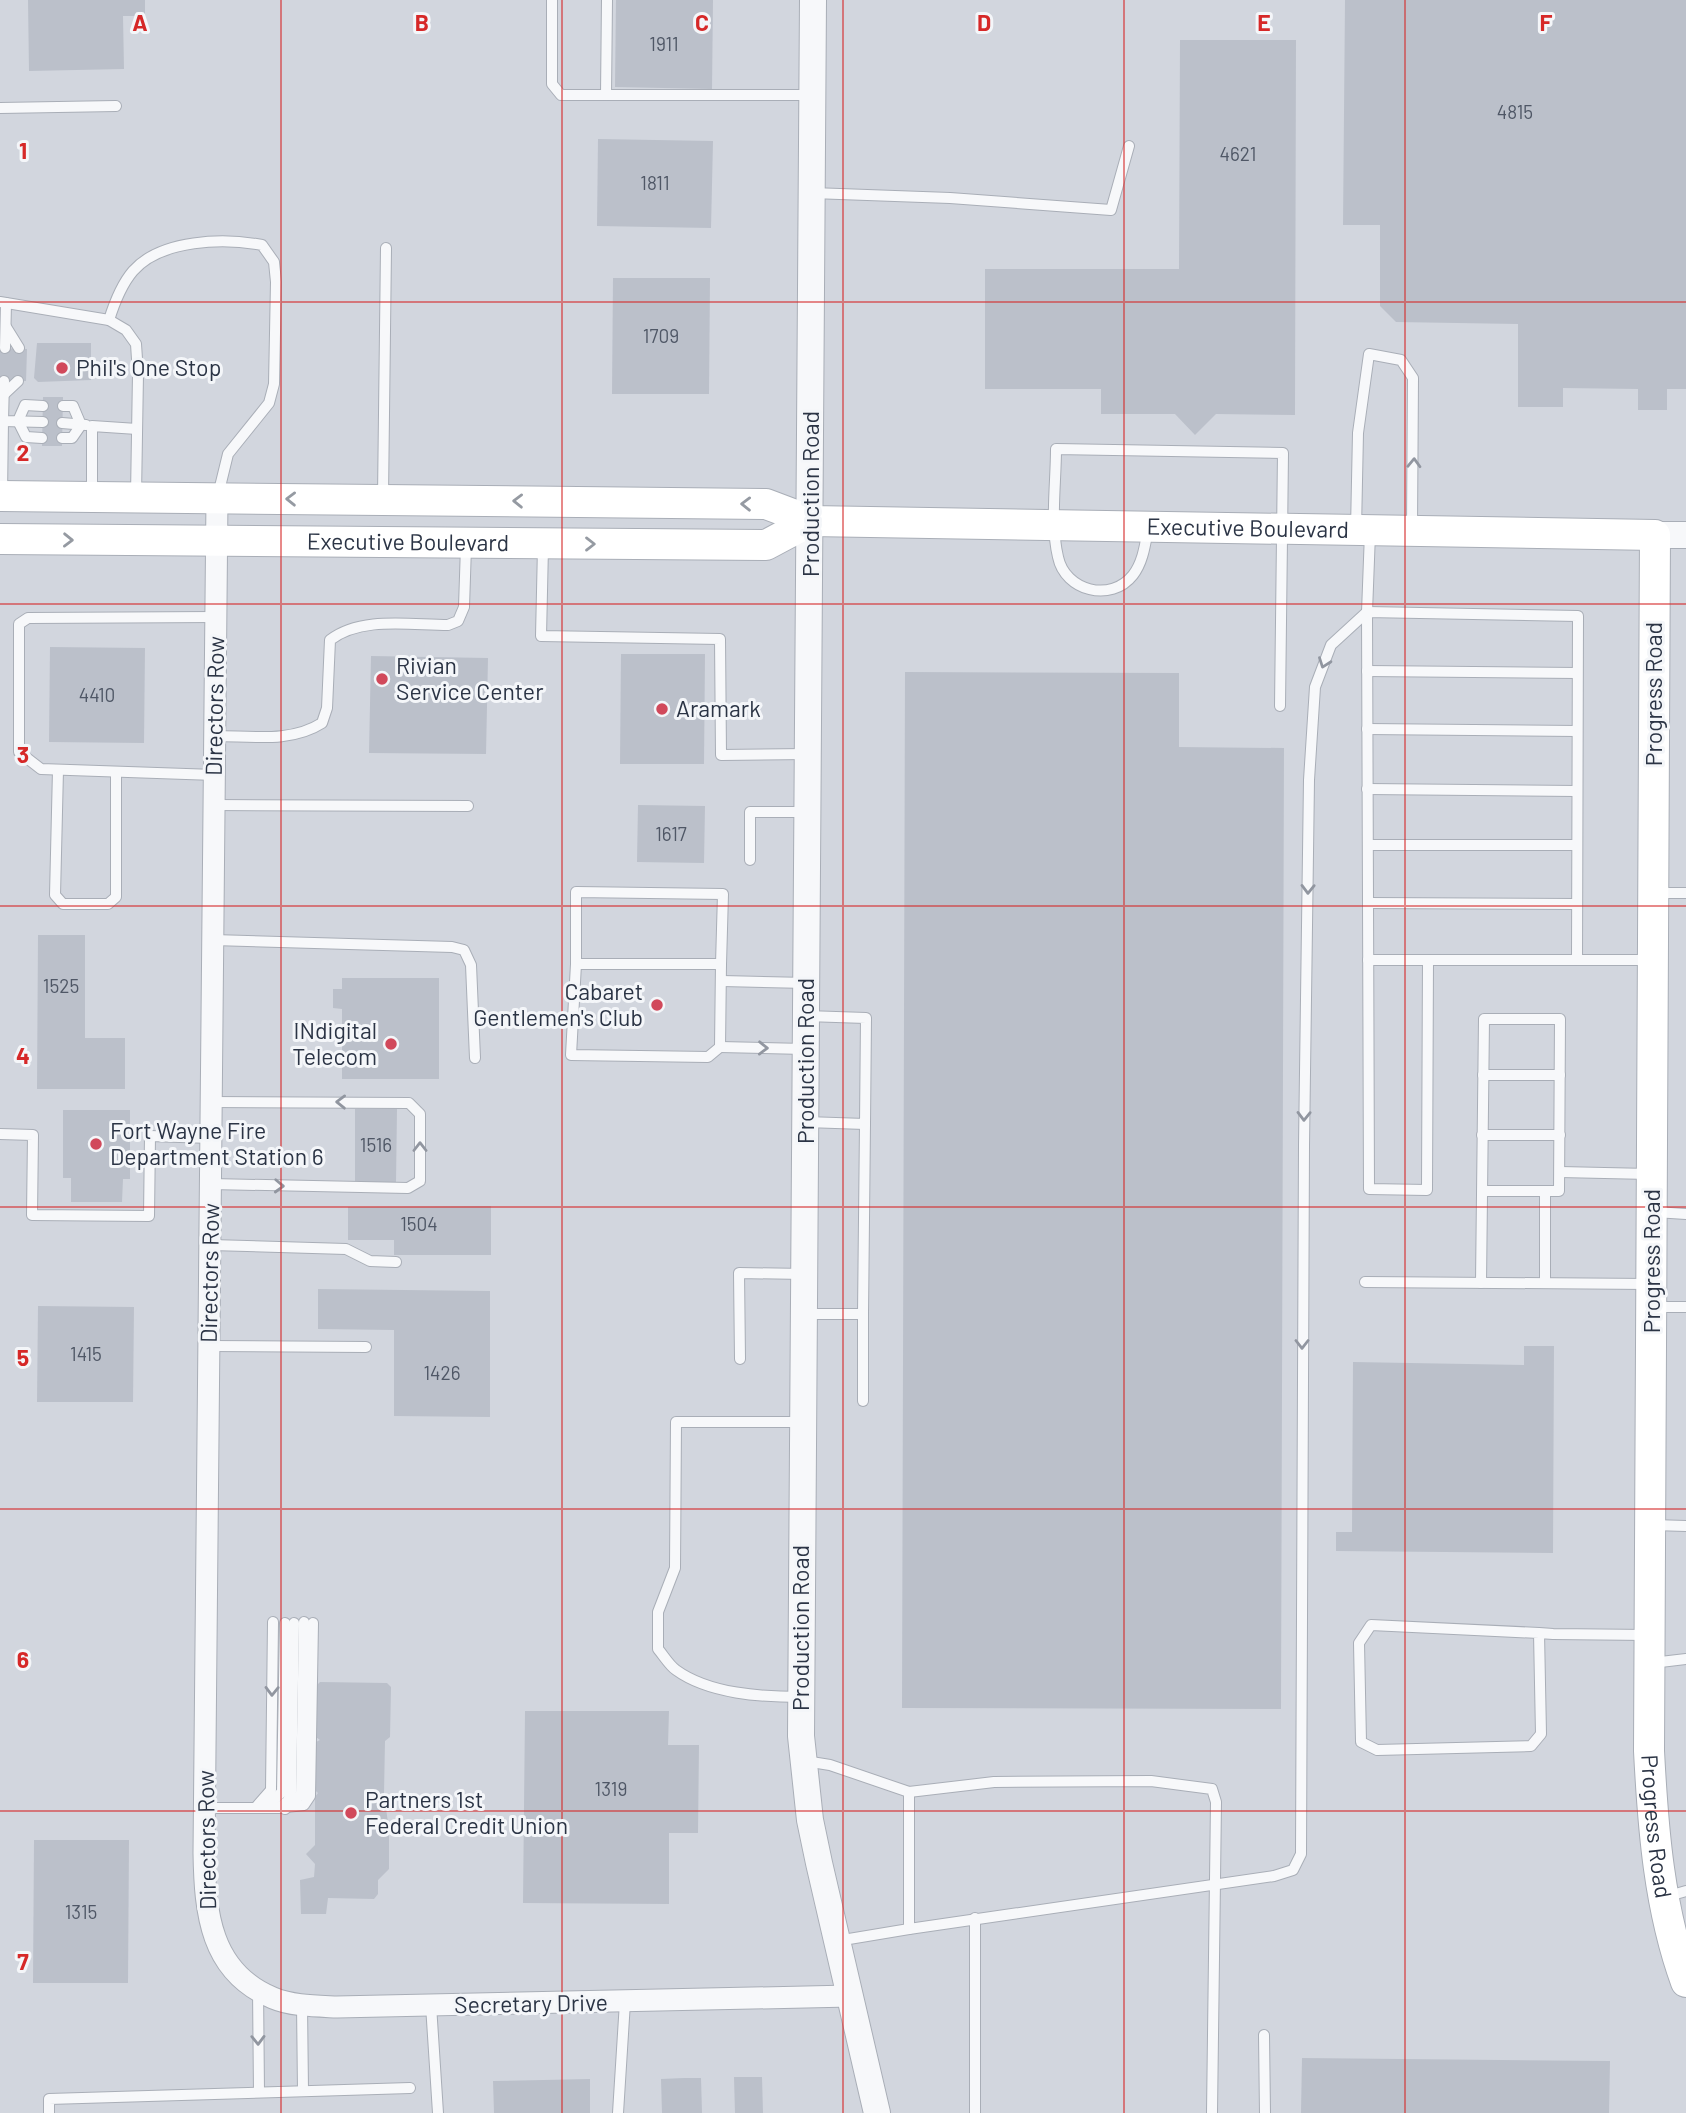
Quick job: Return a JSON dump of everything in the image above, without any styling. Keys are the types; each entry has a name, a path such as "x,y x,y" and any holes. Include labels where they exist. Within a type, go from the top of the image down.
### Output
{"main road":[{"name":"Executive Boulevard","path":"1,496 766,504 811,521 1655,535"},
{"name":"Executive Boulevard","path":"0,539 766,545 811,521"},
{"name":"Progress Road","path":"1655,535 1650,1525 1652,1807 1675,1894 1686,1982"}],"street":[{"name":"Production Road","path":"813,0 801,1697 804,1760 812,1831 877,2113"},
{"name":"Directors Row","path":"217,498 204,1897 210,1929 226,1960"},
{"name":"Executive Boulevard","path":"1655,535 1686,535"},
{"name":"Secretary Drive","path":"226,1960 258,1989 273,1998 302,2005 431,2006 850,1996"}],"lane":[{"path":"552,0 552,84 561,95 812,95"},
{"path":"606,94 607,0"},
{"path":"0,108 116,106"},
{"path":"812,193 950,198 1111,210 1129,146"},
{"path":"109,320 114,304 134,270 162,252 197,243 241,241 262,245 274,262 274,384 269,403 228,454 217,498"},
{"path":"383,500 386,248"},
{"path":"5,348 3,302 109,320 125,330 136,344 136,497"},
{"path":"3,329 19,348"},
{"path":"1412,531 1413,378 1401,360 1369,354 1358,433 1367,612 1369,1189 1427,1189 1427,960"},
{"path":"1,496 4,381"},
{"path":"2,395 18,381"},
{"path":"18,421 25,405 43,406"},
{"path":"62,406 73,406 87,425 92,497"},
{"path":"1,421 43,422"},
{"path":"18,421 26,437 43,438"},
{"path":"62,423 137,429"},
{"path":"62,438 72,438 87,425"},
{"path":"1149,526 1142,556 1132,575 1118,587 1100,591 1080,587 1069,580 1058,559 1055,525 1056,449 1283,453 1280,706"},
{"path":"215,736 291,736 309,732 322,723 327,708 330,640 343,630 370,625 448,625 458,621 464,607 466,543"},
{"path":"543,544 541,636 720,639 721,755 809,754"},
{"path":"837,1941 975,1917 1216,1885 1293,1870 1301,1854 1304,1145 1310,766 1315,687 1331,645 1367,612 1578,616 1577,960"},
{"path":"215,775 41,769 19,752 19,624 28,618 216,617"},
{"path":"1367,671 1577,673"},
{"path":"1367,729 1577,731"},
{"path":"58,770 55,895 63,904 108,904 116,897 116,772"},
{"path":"1367,789 1576,791"},
{"path":"214,805 468,806"},
{"path":"750,860 750,812 808,812"},
{"path":"1368,845 1576,845"},
{"path":"720,1047 723,894 576,892 576,964 571,1055 708,1057 720,1047 806,1049"},
{"path":"1653,894 1686,893"},
{"path":"1368,903 1576,904"},
{"path":"213,940 452,947 464,950 471,965 475,1058"},
{"path":"1368,960 1654,960"},
{"path":"576,964 721,964"},
{"path":"722,981 807,983"},
{"path":"806,1016 866,1018 863,1401"},
{"path":"1481,1283 1482,1135 1484,1019 1560,1019 1559,1191 1482,1191"},
{"path":"1483,1075 1560,1075"},
{"path":"211,1184 408,1188 420,1181 420,1114 409,1103 212,1102"},
{"path":"806,1122 865,1124"},
{"path":"0,1134 33,1135 32,1216 149,1216 150,1136 211,1138"},
{"path":"1482,1135 1560,1135"},
{"path":"1560,1172 1652,1174"},
{"path":"1545,1191 1545,1283"},
{"path":"1652,1212 1686,1214"},
{"path":"211,1245 346,1249 370,1261 396,1262"},
{"path":"740,1359 739,1273 804,1274"},
{"path":"1365,1282 1545,1283 1651,1296 1686,1307"},
{"path":"803,1314 863,1314"},
{"path":"209,1346 366,1347"},
{"path":"801,1697 755,1695 699,1683 675,1670 658,1649 658,1612 676,1568 676,1422 803,1422"},
{"path":"1650,1525 1686,1526"},
{"path":"260,1808 271,1790 273,1622"},
{"path":"260,1808 282,1792 299,1623"},
{"path":"205,1808 281,1809 304,1805 310,1796 299,1623"},
{"path":"281,1809 291,1792 299,1623"},
{"path":"1539,1633 1541,1734 1531,1746 1377,1750 1361,1742 1359,1643 1371,1625 1539,1633 1650,1649 1686,1659"},
{"path":"804,1760 830,1765 909,1792 1004,1782 1151,1781 1212,1789 1216,1802 1216,1885 1212,2113"},
{"path":"909,1792 909,1929"},
{"path":"975,1917 975,2113"},
{"path":"258,1989 259,2091"},
{"path":"618,2113 625,2002"},
{"path":"302,2005 303,2090"},
{"path":"431,2006 438,2113"},
{"path":"1264,2035 1265,2113"},
{"path":"49,2113 49,2099 410,2088"}],"shaded area":[{"path":"0,0 1686,0 1686,2113 0,2113"}],"building":[{"path":"28,0 145,0 145,16 123,16 124,69 29,71"},
{"path":"616,0 713,0 712,89 615,87"},
{"path":"1345,0 1686,0 1686,389 1667,389 1667,410 1638,410 1638,389 1563,388 1563,407 1518,407 1518,324 1396,322 1380,306 1380,225 1343,225"},
{"path":"1180,40 1296,40 1295,415 1216,414 1195,435 1175,414 1101,414 1101,389 985,389 985,269 1179,269"},
{"path":"598,139 713,141 711,228 597,226"},
{"path":"613,278 710,278 709,394 612,394"},
{"name":"Phil's One Stop","path":"37,343 91,343 91,380 38,382 34,378"},
{"path":"0,348 27,349 26,381 0,381"},
{"path":"43,397 63,397 62,446 42,446"},
{"path":"50,647 145,648 144,743 49,742"},
{"name":"Aramark","path":"621,654 705,654 704,764 620,764"},
{"path":"371,656 488,658 486,754 369,753"},
{"path":"905,672 1179,673 1179,747 1284,748 1281,1709 902,1708"},
{"path":"638,805 705,806 704,863 637,862"},
{"path":"38,935 85,935 85,1038 125,1038 125,1089 37,1089"},
{"name":"INdigital Telecom","path":"342,978 439,978 439,1079 342,1079 342,1009 333,1008 333,989 342,989"},
{"path":"355,1109 397,1109 396,1182 355,1182"},
{"name":"Fort Wayne Fire Department Station 6","path":"63,1110 130,1110 130,1179 123,1179 122,1202 71,1202 71,1178 63,1178"},
{"path":"491,1206 491,1255 394,1255 394,1240 348,1240 348,1207"},
{"path":"318,1289 490,1291 490,1417 394,1416 394,1330 318,1329"},
{"path":"38,1306 134,1307 133,1402 37,1402"},
{"path":"1524,1346 1554,1346 1553,1553 1336,1551 1336,1532 1352,1532 1353,1362 1524,1365"},
{"name":"Partners 1st Federal Credit Union","path":"320,1682 387,1683 391,1687 390,1737 385,1741 384,1794 389,1830 389,1869 378,1880 378,1894 374,1899 328,1898 326,1914 301,1914 300,1880 314,1877 315,1864 306,1854 315,1845 315,1797 318,1793 315,1790 316,1742 320,1740 316,1737 316,1686"},
{"path":"525,1711 669,1711 668,1745 699,1745 698,1833 669,1833 669,1904 523,1903"},
{"path":"34,1840 129,1840 128,1983 33,1983"},
{"path":"1302,2058 1610,2061 1609,2113 1301,2113"},
{"path":"734,2077 762,2077 763,2113 735,2113"},
{"path":"701,2078 702,2113 662,2113 661,2079"},
{"path":"590,2079 590,2113 494,2113 493,2081"}],"place":[{"name":"Phil's One Stop","path":"62,368"},
{"name":"Rivian Service Center","path":"382,679"},
{"name":"Aramark","path":"662,709"},
{"name":"Cabaret Gentlemen's Club","path":"657,1005"},
{"name":"INdigital Telecom","path":"391,1044"},
{"name":"Fort Wayne Fire Department Station 6","path":"96,1144"},
{"name":"Partners 1st Federal Credit Union","path":"351,1813"}]}
